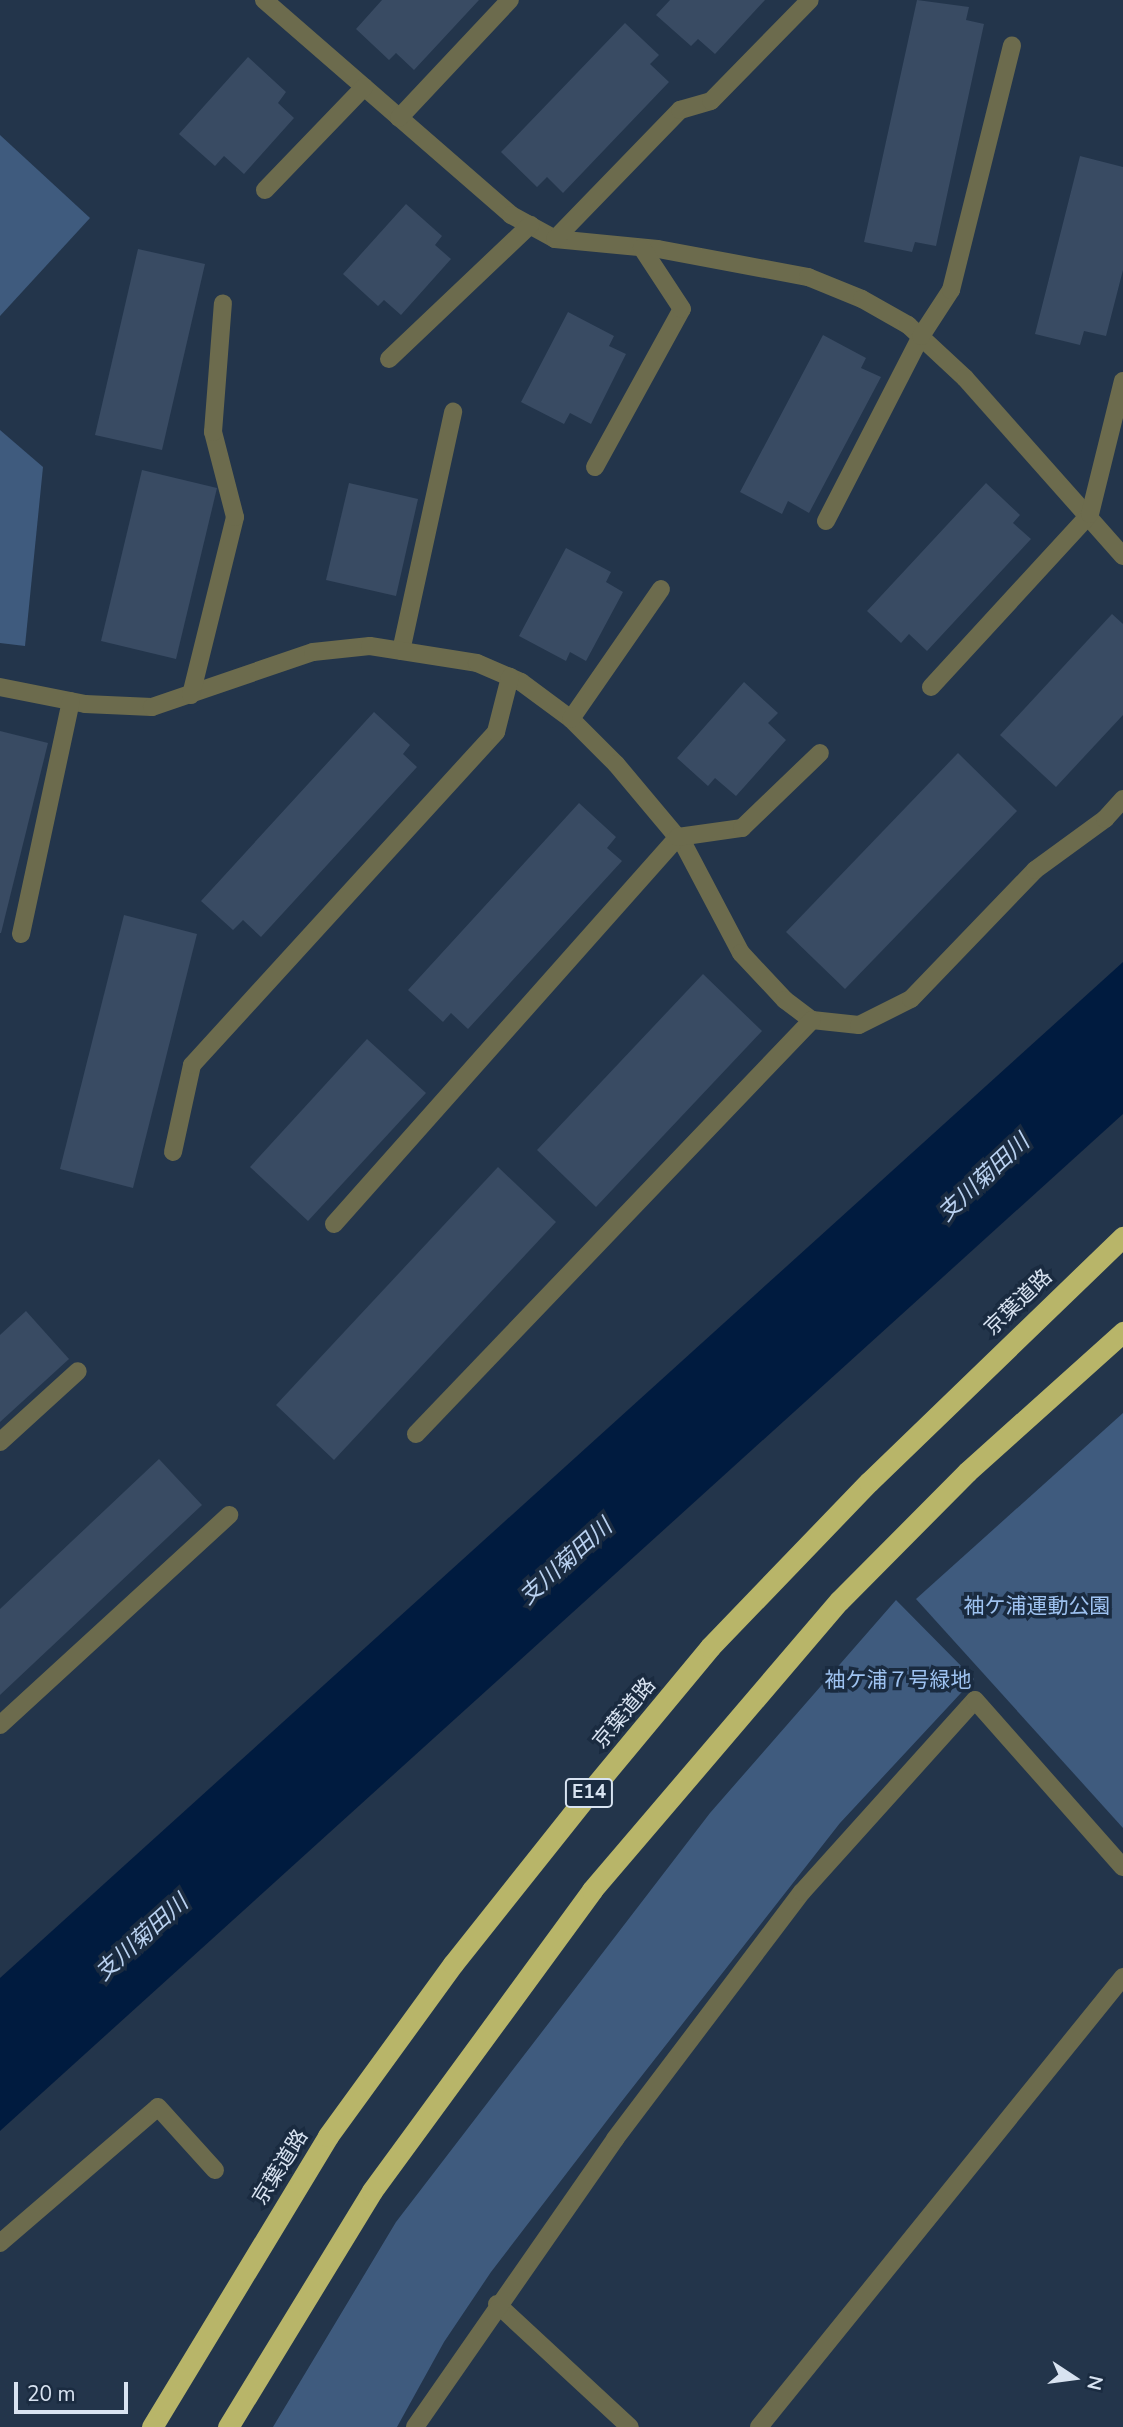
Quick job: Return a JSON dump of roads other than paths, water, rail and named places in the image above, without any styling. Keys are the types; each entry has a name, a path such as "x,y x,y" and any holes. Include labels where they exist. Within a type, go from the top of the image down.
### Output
{"highway":[{"name":"京葉道路","path":"152,2427 328,2136 453,1964 589,1793 710,1647 794,1559 1123,1237"},
{"path":"229,2427 372,2192 592,1890 839,1601 967,1472 1123,1332"}],"street":[{"path":"399,118 510,0"},
{"path":"555,239 681,110 711,101 810,0"},
{"path":"273,3 364,87 511,215 555,239 642,248 808,276 862,299 920,336 965,378 1090,514 1123,556"},
{"path":"826,521 920,336 951,290 1012,46"},
{"path":"265,190 364,87"},
{"path":"389,359 530,225"},
{"path":"595,467 682,309 642,248"},
{"path":"191,695 235,517 213,432 223,303"},
{"path":"931,687 1090,514 1123,381"},
{"path":"401,650 453,412"},
{"path":"571,719 661,589"},
{"path":"0,687 71,701 152,707 313,652 370,646 477,663 510,677 571,719 678,837 741,953 785,1000 812,1020 859,1026 911,999 1035,870 1105,819 1123,799"},
{"path":"173,1152 192,1065 496,732 510,677"},
{"path":"21,934 71,701"},
{"path":"334,1224 678,837 742,828 820,753"},
{"path":"416,1434 812,1020"},
{"path":"0,1442 78,1371"},
{"path":"0,1725 229,1516"},
{"path":"415,2427 497,2304 802,1892 975,1700 1123,1867"},
{"path":"759,2427 1123,1977"},
{"path":"0,2243 158,2107 215,2170"},
{"path":"497,2304 630,2427"}],"water":[{"name":"支川菊田川","path":"1123,962 1123,1114 0,2131 0,1978"}],"park label":[{"name":"袖ケ浦運動公園","path":"1037,1606"},
{"name":"袖ケ浦７号緑地","path":"898,1680"}]}
